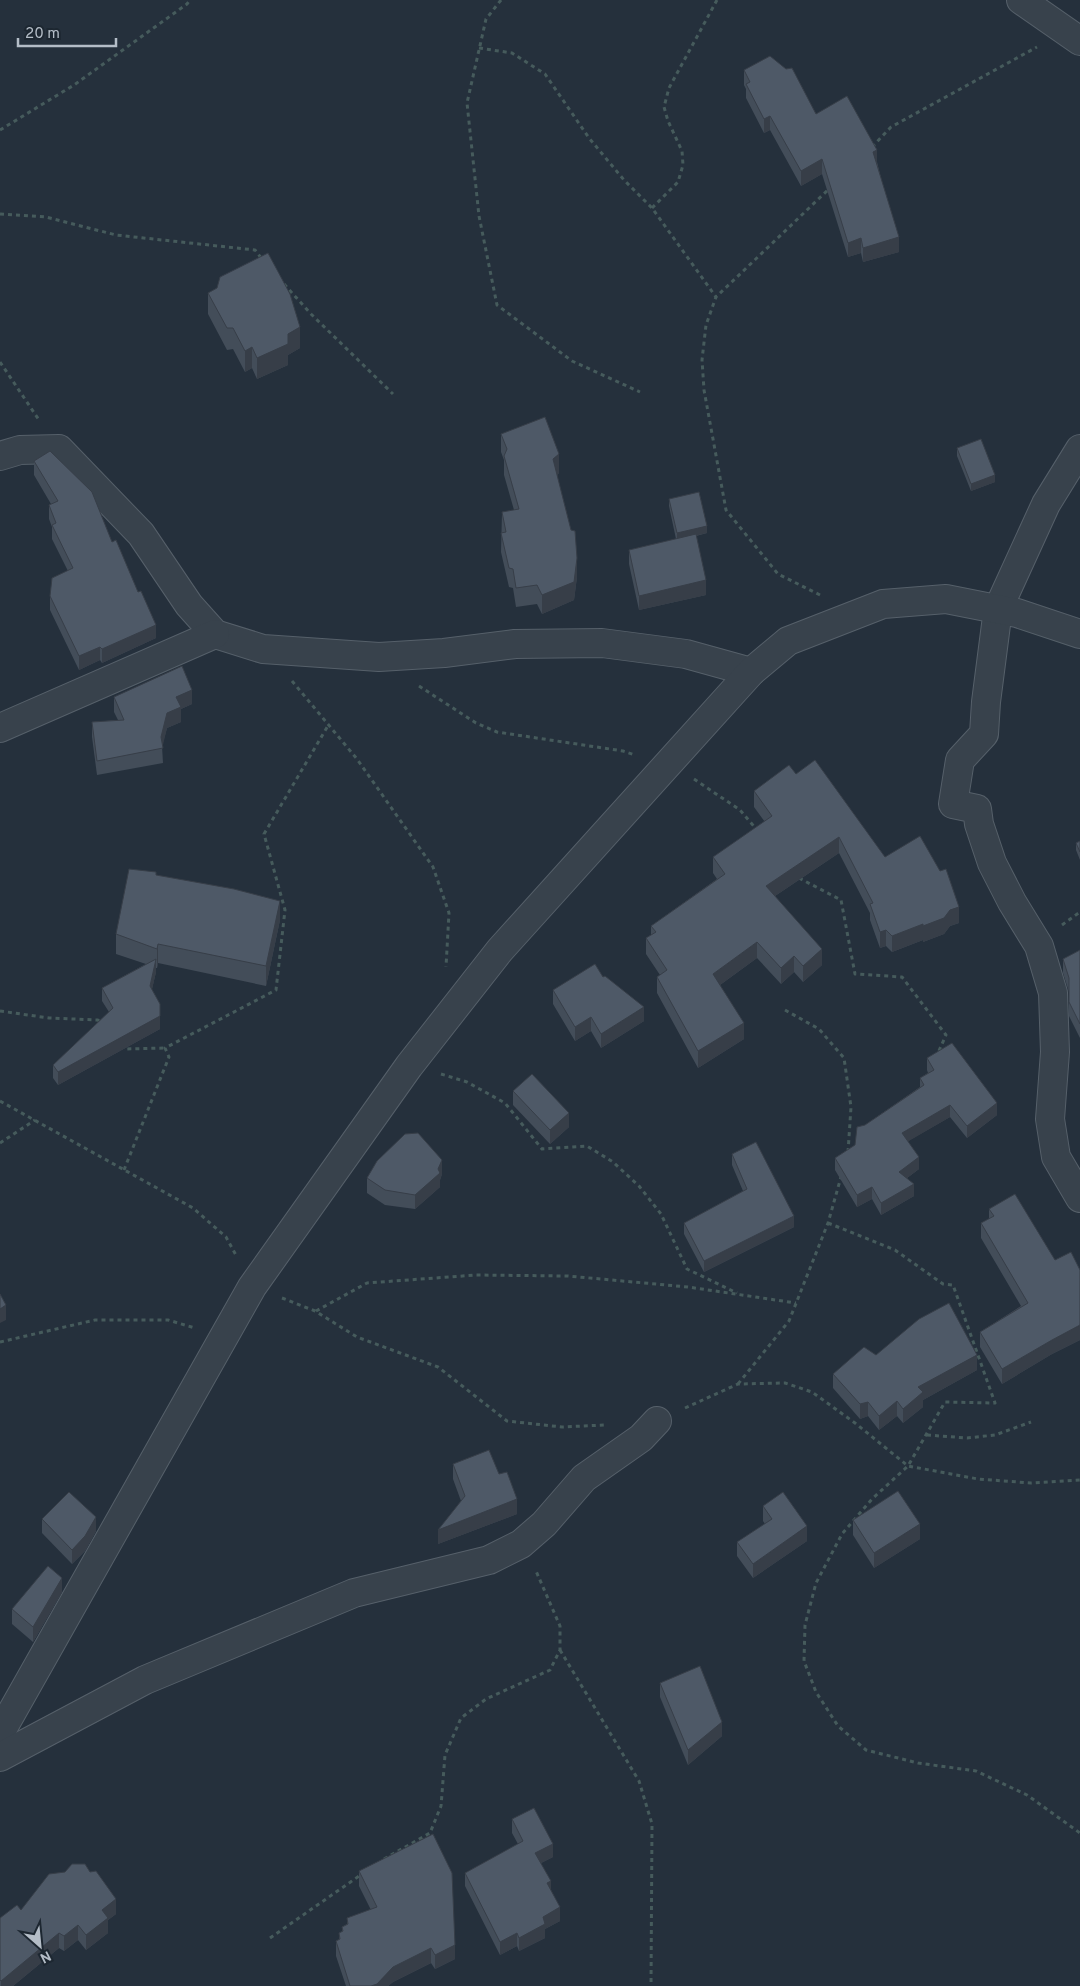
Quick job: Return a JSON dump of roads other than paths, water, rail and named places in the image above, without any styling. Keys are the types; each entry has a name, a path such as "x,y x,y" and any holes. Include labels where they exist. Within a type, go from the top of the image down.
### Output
{"street":[{"path":"1022,0 1073,36"},
{"path":"0,456 20,450 59,449 141,534 189,605 215,634 263,650 379,658 444,653 515,644 602,643 686,654 751,672"},
{"path":"1080,449 1046,504 998,609 986,702 984,734 960,760 954,804 977,809 992,863 1012,902 1039,946 1053,993 1055,1052 1050,1119 1054,1148 1056,1157 1080,1198"},
{"path":"0,1733 252,1287 409,1066 500,950 751,672 788,641 882,604 946,599 1017,613 1080,634"},
{"path":"0,728 215,634"},
{"path":"0,1757 145,1680 354,1593 488,1560 522,1544 544,1524 584,1478 641,1438 657,1421"}]}
